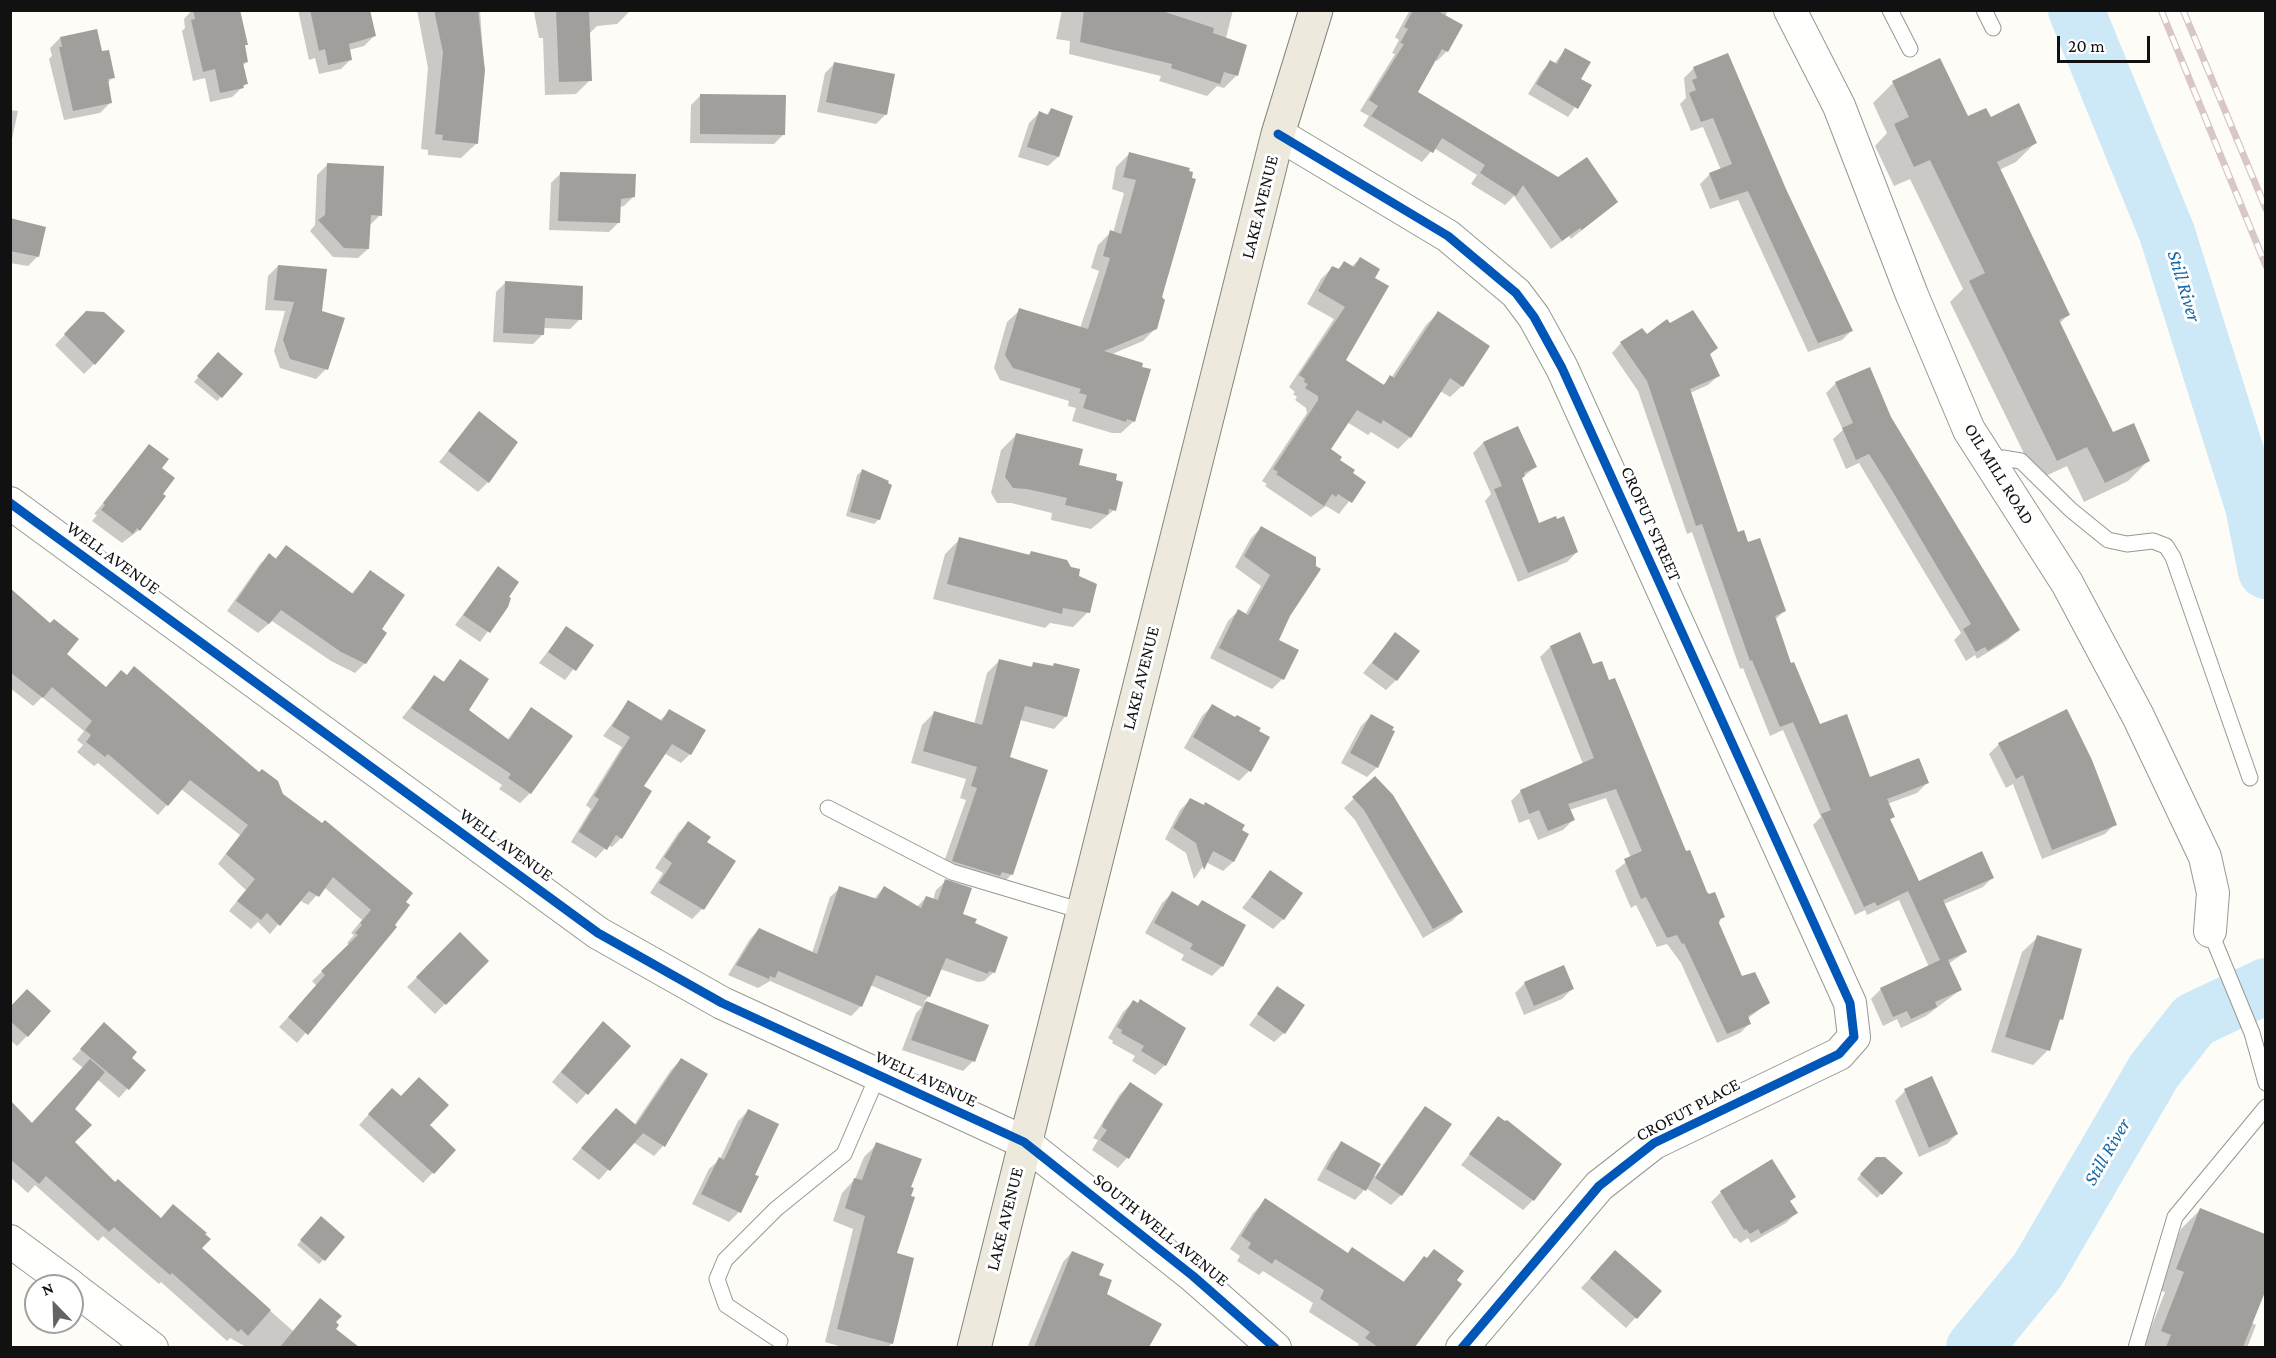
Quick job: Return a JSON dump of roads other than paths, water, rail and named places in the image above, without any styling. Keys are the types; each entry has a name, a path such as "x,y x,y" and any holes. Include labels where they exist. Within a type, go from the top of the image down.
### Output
{"main road":[{"name":"LAKE AVENUE","path":"974,1347 1278,134 1316,10"}],"street":[{"name":"OIL MILL ROAD","path":"1790,10 1839,106 1912,295 1969,430 2067,583 2138,716 2205,857 2213,893 2211,931"},
{"name":"CROFUT STREET","path":"1278,134 1448,236 1516,293 1534,317 1562,368 1850,1003 1854,1037"},
{"name":"WELL AVENUE","path":"10,503 598,933 722,1003 1024,1142"},
{"name":"CROFUT PLACE","path":"1462,1347 1599,1186 1654,1143 1839,1054 1854,1037"},
{"name":"SOUTH WELL AVENUE","path":"1024,1142 1193,1276 1275,1347"},
{"path":"10,1241 55,1274"},
{"path":"84,1296 152,1347"}],"lane":[{"path":"1890,10 1910,49"},
{"path":"1984,10 1993,28"},
{"path":"1990,463 2003,458 2021,461 2071,510 2108,540 2127,544 2153,541 2166,546 2173,557 2250,778"},
{"path":"828,808 952,872 1082,911"},
{"path":"2211,931 2222,964 2252,1033 2265,1083"},
{"path":"780,1341 726,1305 717,1279 725,1260 776,1209 844,1155 878,1075"},
{"path":"2136,1347 2175,1217 2265,1107"}],"waterway":[{"name":"Still River","path":"2076,10 2167,233 2253,506 2266,571"},
{"name":"Still River","path":"1974,1348 2038,1270 2154,1071 2194,1020 2266,986"}],"railway":[{"path":"2161,10 2266,266"},
{"path":"2183,10 2266,209"}]}
